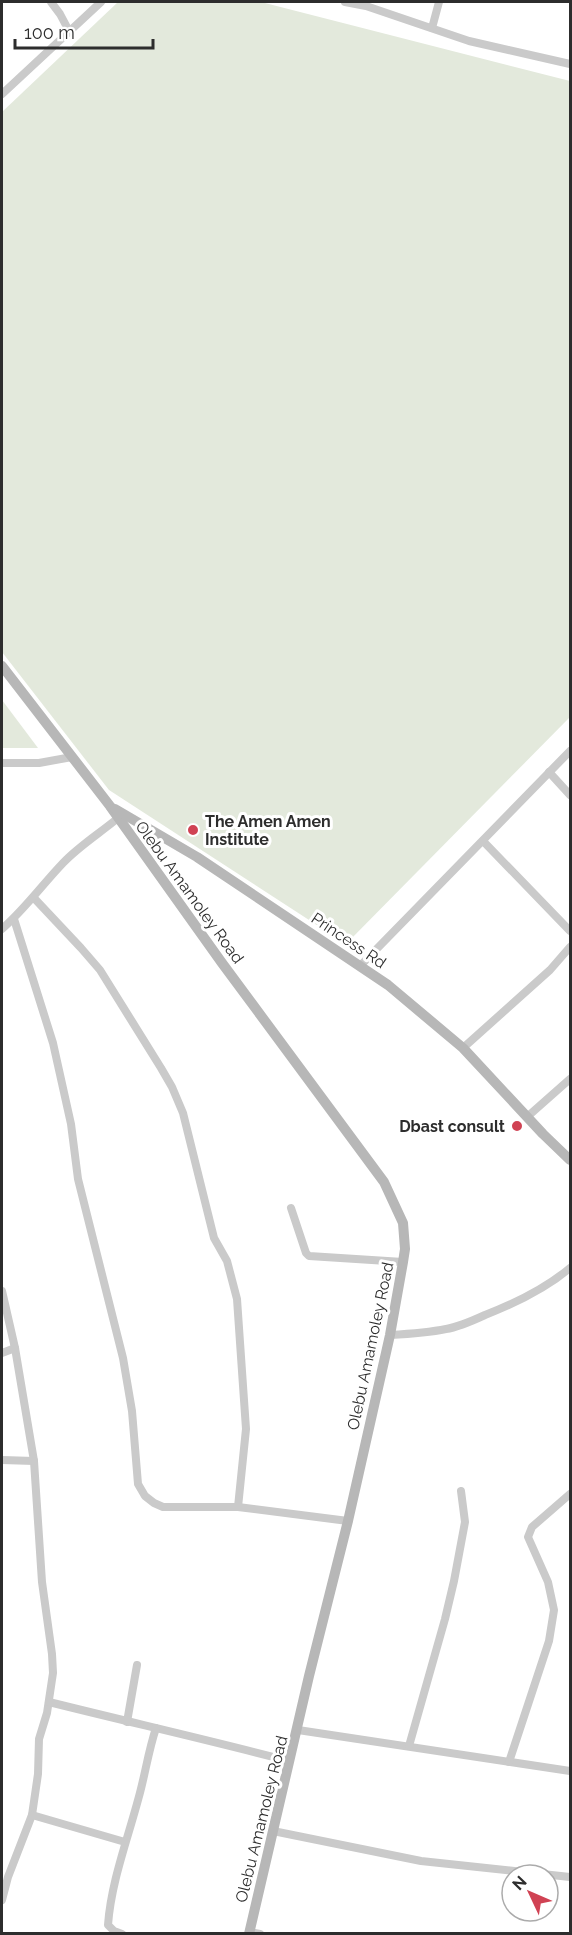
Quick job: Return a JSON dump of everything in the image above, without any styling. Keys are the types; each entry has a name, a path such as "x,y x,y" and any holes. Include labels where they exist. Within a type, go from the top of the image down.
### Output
{"street":[{"path":"51,2 69,31"},
{"path":"2,94 101,2"},
{"path":"345,2 366,6 469,40 570,64"},
{"path":"432,28 439,2"},
{"name":"Olebu Amamoley Road","path":"2,666 110,806 222,963 384,1182 403,1223 405,1249 390,1335 348,1521 289,1761 253,1933"},
{"path":"361,965 570,751"},
{"path":"2,763 39,763 72,757"},
{"path":"549,772 570,795"},
{"name":"Princess Rd","path":"110,806 186,850 361,965 463,1048 570,1161"},
{"path":"2,929 34,898 64,862 118,818"},
{"path":"483,840 570,931"},
{"path":"34,898 100,970 161,1068 183,1113 214,1238 227,1261 237,1299 246,1430 238,1507"},
{"path":"14,919 53,1043 71,1124 78,1179 123,1358 132,1411 138,1484 145,1496 164,1507 238,1507 348,1521"},
{"path":"463,1048 541,978 570,948"},
{"path":"527,1117 570,1079"},
{"path":"291,1208 309,1256 403,1262"},
{"path":"390,1335 438,1331 463,1324 540,1290 570,1268"},
{"path":"2,1291 15,1348 34,1461 42,1581 53,1673 49,1702 39,1739 38,1774 32,1815 8,1877 2,1900"},
{"path":"2,1353 15,1348"},
{"path":"2,1460 34,1461"},
{"path":"409,1746 445,1619 456,1570 465,1522 461,1491"},
{"path":"509,1762 549,1641 554,1610 548,1582 529,1541 528,1533 570,1494"},
{"path":"127,1722 137,1665"},
{"path":"49,1702 203,1738 289,1761"},
{"path":"122,1934 114,1931 108,1925 109,1912 125,1842 156,1728"},
{"path":"298,1730 570,1771"},
{"path":"32,1815 125,1842"},
{"path":"273,1831 422,1861 570,1877"}],"shaded area":[{"path":"118,2 261,2 570,81 570,717 346,944 109,790 2,652 2,112"},
{"path":"2,700 38,748 2,748"}],"place":[{"name":"The Amen Amen Institute","path":"193,830"},
{"name":"Dbast consult","path":"517,1126"}]}
